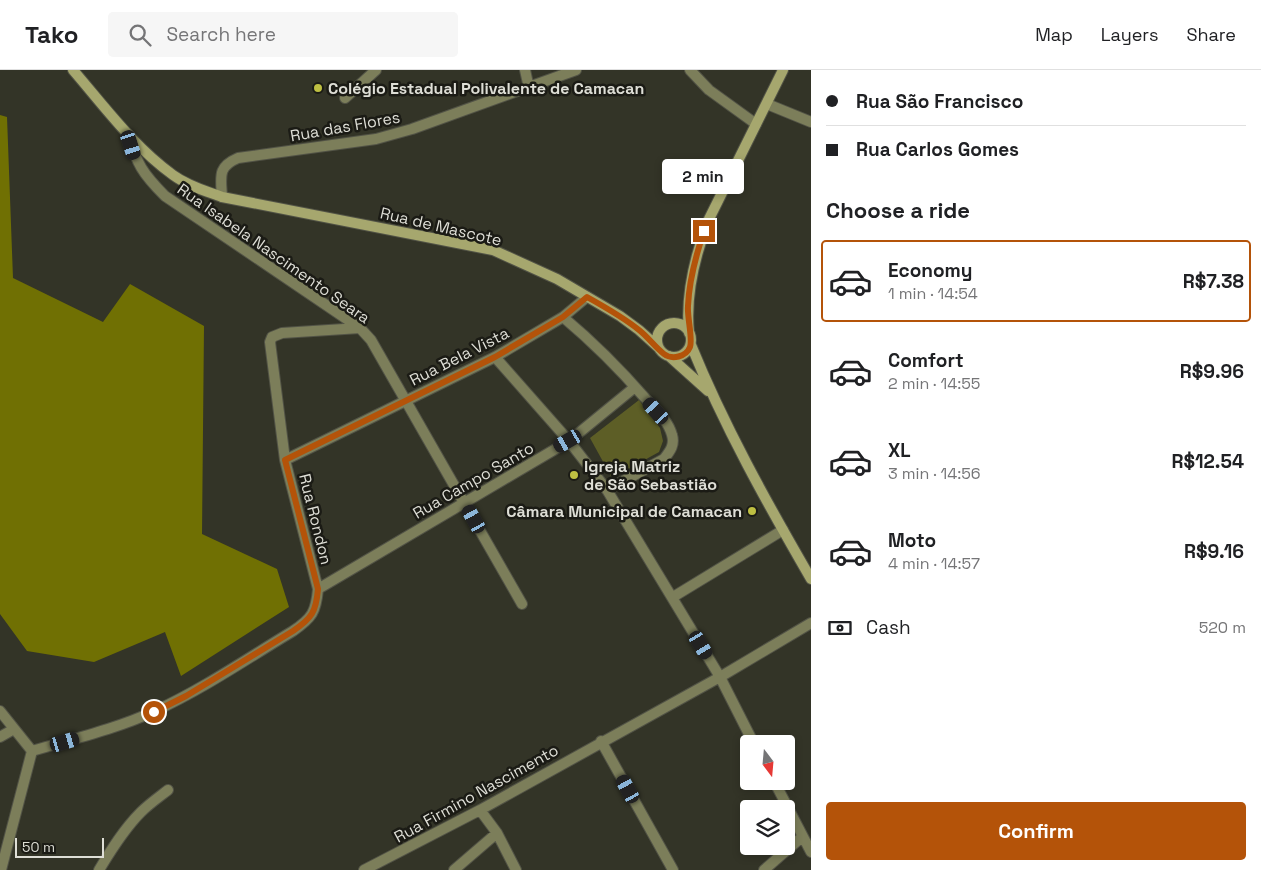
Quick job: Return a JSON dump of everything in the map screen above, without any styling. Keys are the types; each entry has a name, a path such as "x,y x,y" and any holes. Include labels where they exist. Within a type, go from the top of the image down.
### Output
{"main road":[{"name":"Rua de Mascote","path":"73,70 127,133 174,176 189,184 222,197 493,250 557,279 627,321 659,348"},
{"path":"783,70 709,219 700,244 689,294 688,316 691,345 711,394 811,579"},
{"path":"690,333 680,324 667,326 658,335 659,348 711,394"},
{"path":"670,356 682,355 688,351 691,345"}],"street":[{"path":"345,98 376,70"},
{"path":"526,70 529,88 576,70"},
{"path":"690,70 709,90 756,124"},
{"name":"Rua das Flores","path":"222,197 220,173 225,166 238,158 376,139 412,129 529,88"},
{"path":"767,104 811,122"},
{"name":"Rua Isabela Nascimento Seara","path":"127,133 139,166 164,196 360,328 371,340 522,604"},
{"name":"Rua Bela Vista","path":"285,460 495,357 563,317 587,297"},
{"path":"563,317 618,367 667,422 672,435 673,444 671,450 664,458 607,490"},
{"name":"Rua Rondon","path":"318,589 285,460 270,348 272,337 282,333 360,328"},
{"path":"495,357 568,441 607,490 720,676 750,735"},
{"name":"Rua Campo Santo","path":"318,589 568,441 635,387"},
{"path":"673,597 783,530"},
{"path":"32,752 115,727 154,712 186,696 305,622 314,613 318,589"},
{"name":"Rua Firmino Nascimento","path":"364,870 480,810 811,623"},
{"path":"0,711 32,752"},
{"path":"0,737 14,729"},
{"path":"601,741 673,870"},
{"path":"1,870 32,752"},
{"path":"100,870 111,850 141,812 168,790"},
{"path":"778,790 811,852"},
{"path":"480,810 497,832 516,870"},
{"path":"454,870 497,832"},
{"path":"764,870 802,837"}],"shaded area":[{"path":"0,115 7,117 13,278 103,322 130,284 204,326 202,534 277,569 289,607 181,676 165,632 94,662 27,651 0,614"},
{"path":"639,400 660,428 663,441 659,452 612,478 590,438"}],"place":[{"name":"Colégio Estadual Polivalente de Camacan","path":"318,88"},
{"name":"Igreja Matriz de São Sebastião","path":"574,475"},
{"name":"Câmara Municipal de Camacan","path":"752,511"}],"route":[{"path":"154,712 186,696 293,631 314,613 318,589 285,460 495,357 563,317 587,297 620,316 639,330 664,353 676,357 682,355 688,351 691,345 688,316 689,294 692,273 704,231"}]}
